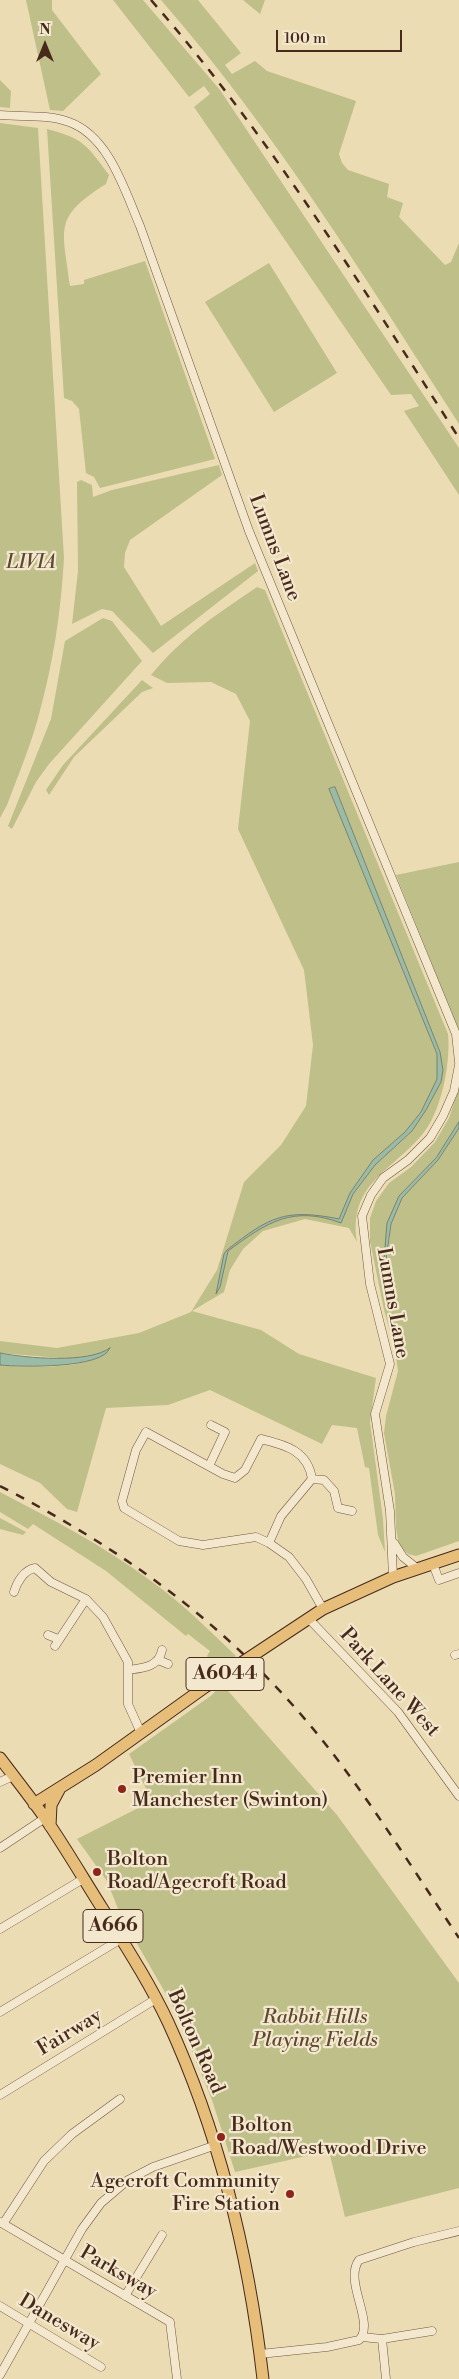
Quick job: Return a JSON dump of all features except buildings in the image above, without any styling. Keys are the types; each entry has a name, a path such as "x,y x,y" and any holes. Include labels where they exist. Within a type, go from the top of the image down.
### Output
{"main road":[{"name":"A6044","path":"32,1801 62,1786 323,1609 393,1577 459,1555"},
{"name":"Bolton Road","path":"0,1758 48,1822 121,1939 156,1999 187,2066 216,2145 237,2227 263,2379"},
{"path":"48,1822 51,1805 62,1786"}],"street":[{"name":"Lumns Lane","path":"0,115 56,119 79,127 102,148 122,185 140,226 248,532 456,1034 459,1064 454,1091 443,1116 430,1138 408,1160 383,1178 371,1195 362,1216 370,1284 390,1364 375,1414 392,1539 393,1577"},
{"path":"209,1466 225,1432 211,1425"},
{"path":"312,1479 308,1461 297,1452 279,1443 261,1439 245,1470 235,1478 223,1474 146,1432 134,1457 122,1501 124,1508 179,1541 203,1545 256,1537 289,1557 306,1579 323,1609"},
{"path":"312,1479 324,1480 334,1491 338,1508 352,1511"},
{"path":"269,1544 281,1516 312,1479"},
{"path":"392,1539 402,1557 418,1569"},
{"path":"433,1564 438,1580 459,1573"},
{"path":"14,1592 20,1579 28,1570 35,1568 51,1582 86,1599 103,1617 125,1654 128,1670 126,1694 128,1704 141,1733"},
{"path":"54,1646 58,1638 75,1618 86,1599"},
{"name":"Park Lane West","path":"308,1618 398,1712 459,1796"},
{"path":"48,1635 58,1638"},
{"path":"128,1670 153,1665 158,1660 162,1650"},
{"path":"158,1660 168,1664"},
{"path":"0,1782 13,1776"},
{"path":"0,1848 48,1822"},
{"path":"0,1929 83,1879"},
{"path":"0,2012 121,1939"},
{"name":"Fairway","path":"0,2095 156,1999"},
{"path":"2,2223 44,2161 72,2134 120,2100"},
{"path":"0,2375 82,2229 101,2203 128,2180 153,2167 216,2145"},
{"name":"Parksway","path":"2,2223 170,2322 177,2379"},
{"path":"362,2337 363,2321 354,2275 359,2260 414,2242 459,2231"},
{"path":"125,2296 162,2235"},
{"name":"Danesway","path":"0,2306 102,2367"},
{"path":"260,2354 350,2343 362,2337 382,2339 432,2330"},
{"path":"382,2339 386,2379"}],"green space":[{"path":"26,0 52,0 52,10 101,74 63,111 50,110"},
{"path":"113,0 143,0 220,90 459,448 459,495 404,411 419,406 411,394 391,395 194,107 210,94 204,86 189,97"},
{"path":"161,0 198,0 241,53 225,65 232,74 255,61 267,71 356,101 339,154 342,163 348,170 389,184 387,197 403,203 399,217 445,265 451,262 459,243 459,424 318,206 281,153 203,50"},
{"path":"243,0 265,0 260,14"},
{"path":"0,80 11,91 10,108 0,107"},
{"name":"LIVIA","path":"0,123 38,128 64,558 61,598 48,678 28,751 0,818"},
{"path":"47,129 69,136 83,144 109,175 106,184 77,206 69,216 65,226 65,250 70,286 84,284 84,280 145,261 215,459 100,488 94,477 86,473 79,409 72,401 64,398"},
{"path":"269,263 337,373 274,412 205,302"},
{"path":"219,465 222,475 130,540 125,553 124,567 161,626 255,563 258,571 153,653 112,611 102,609 72,624 78,571 77,482 81,480 92,485 93,497 112,490"},
{"path":"257,587 265,590 448,1034 448,1059 439,1102 428,1126 409,1149 374,1181 365,1193 359,1206 356,1223 357,1242 349,1228 305,1219 263,1231 243,1249 230,1270 224,1292 192,1311 261,1330 299,1354 376,1378 370,1422 383,1519 385,1552 378,1535 369,1468 365,1467 357,1428 332,1425 322,1444 210,1390 168,1405 106,1408 77,1512 67,1509 40,1483 0,1464 0,1365 42,1367 75,1364 102,1356 111,1349 101,1354 71,1359 0,1353 0,1341 57,1348 139,1333 191,1312 217,1270 244,1182 281,1145 306,1106 313,1045 304,970 238,829 250,721 236,694 211,682 167,683 151,675 188,637","holes":["335,787 440,1052 441,1082 426,1110 412,1131 375,1165 353,1194 341,1222 338,1222 350,1193 373,1160 405,1132 421,1112 437,1079 437,1054 329,789"]},
{"path":"103,618 112,621 142,661 49,764 36,782 12,829 8,826 51,719 65,641"},
{"path":"142,680 153,688 142,692 74,757 49,795 46,790 63,765"},
{"path":"459,862 459,1031 396,875"},
{"path":"459,1087 459,1122 436,1158 399,1196 387,1223 387,1260 391,1224 402,1198 438,1160 459,1128 459,1541 416,1556 408,1554 399,1546 396,1528 395,1494 384,1433 386,1416 398,1371 395,1349 384,1310 370,1241 370,1218 376,1201 389,1183 411,1167 435,1142 449,1118"},
{"path":"0,1492 39,1512 133,1568 162,1589 236,1656 219,1667 207,1656 210,1651 188,1634 186,1636 106,1571 33,1524 28,1529 0,1512"},
{"path":"0,1518 26,1532 23,1535 0,1529"},
{"name":"Rabbit Hills Playing Fields","path":"222,1684 337,1815 459,1983 459,2188 345,2217 329,2151 235,2172 212,2100 174,2008 120,1914 107,1881 77,1839 152,1801 129,1754 212,1695"}],"shaded area":[{"path":"335,787 440,1052 443,1070 441,1082 412,1131 375,1165 353,1194 341,1223 324,1218 294,1216 281,1219 255,1232 228,1251 220,1287 216,1294 224,1254 255,1230 278,1218 291,1215 320,1216 339,1219 350,1193 373,1160 405,1132 421,1112 437,1079 437,1054 329,789"},
{"path":"459,1122 459,1128 438,1160 402,1198 391,1224 386,1260 384,1260 387,1223 399,1196 436,1158"},
{"path":"110,1348 104,1355 93,1360 78,1363 42,1366 0,1365 0,1353 25,1357 72,1358 100,1353"}],"railway":[{"path":"151,0 194,51 275,158 350,269 459,438"},
{"path":"0,1486 50,1513 143,1572 228,1640 267,1678 305,1719 356,1784 459,1938"}],"place":[{"name":"Premier Inn Manchester (Swinton)","path":"122,1789"},
{"name":"Bolton Road/Agecroft Road","path":"97,1872"},
{"name":"Bolton Road/Westwood Drive","path":"221,2137"},
{"name":"Agecroft Community Fire Station","path":"290,2194"}]}
